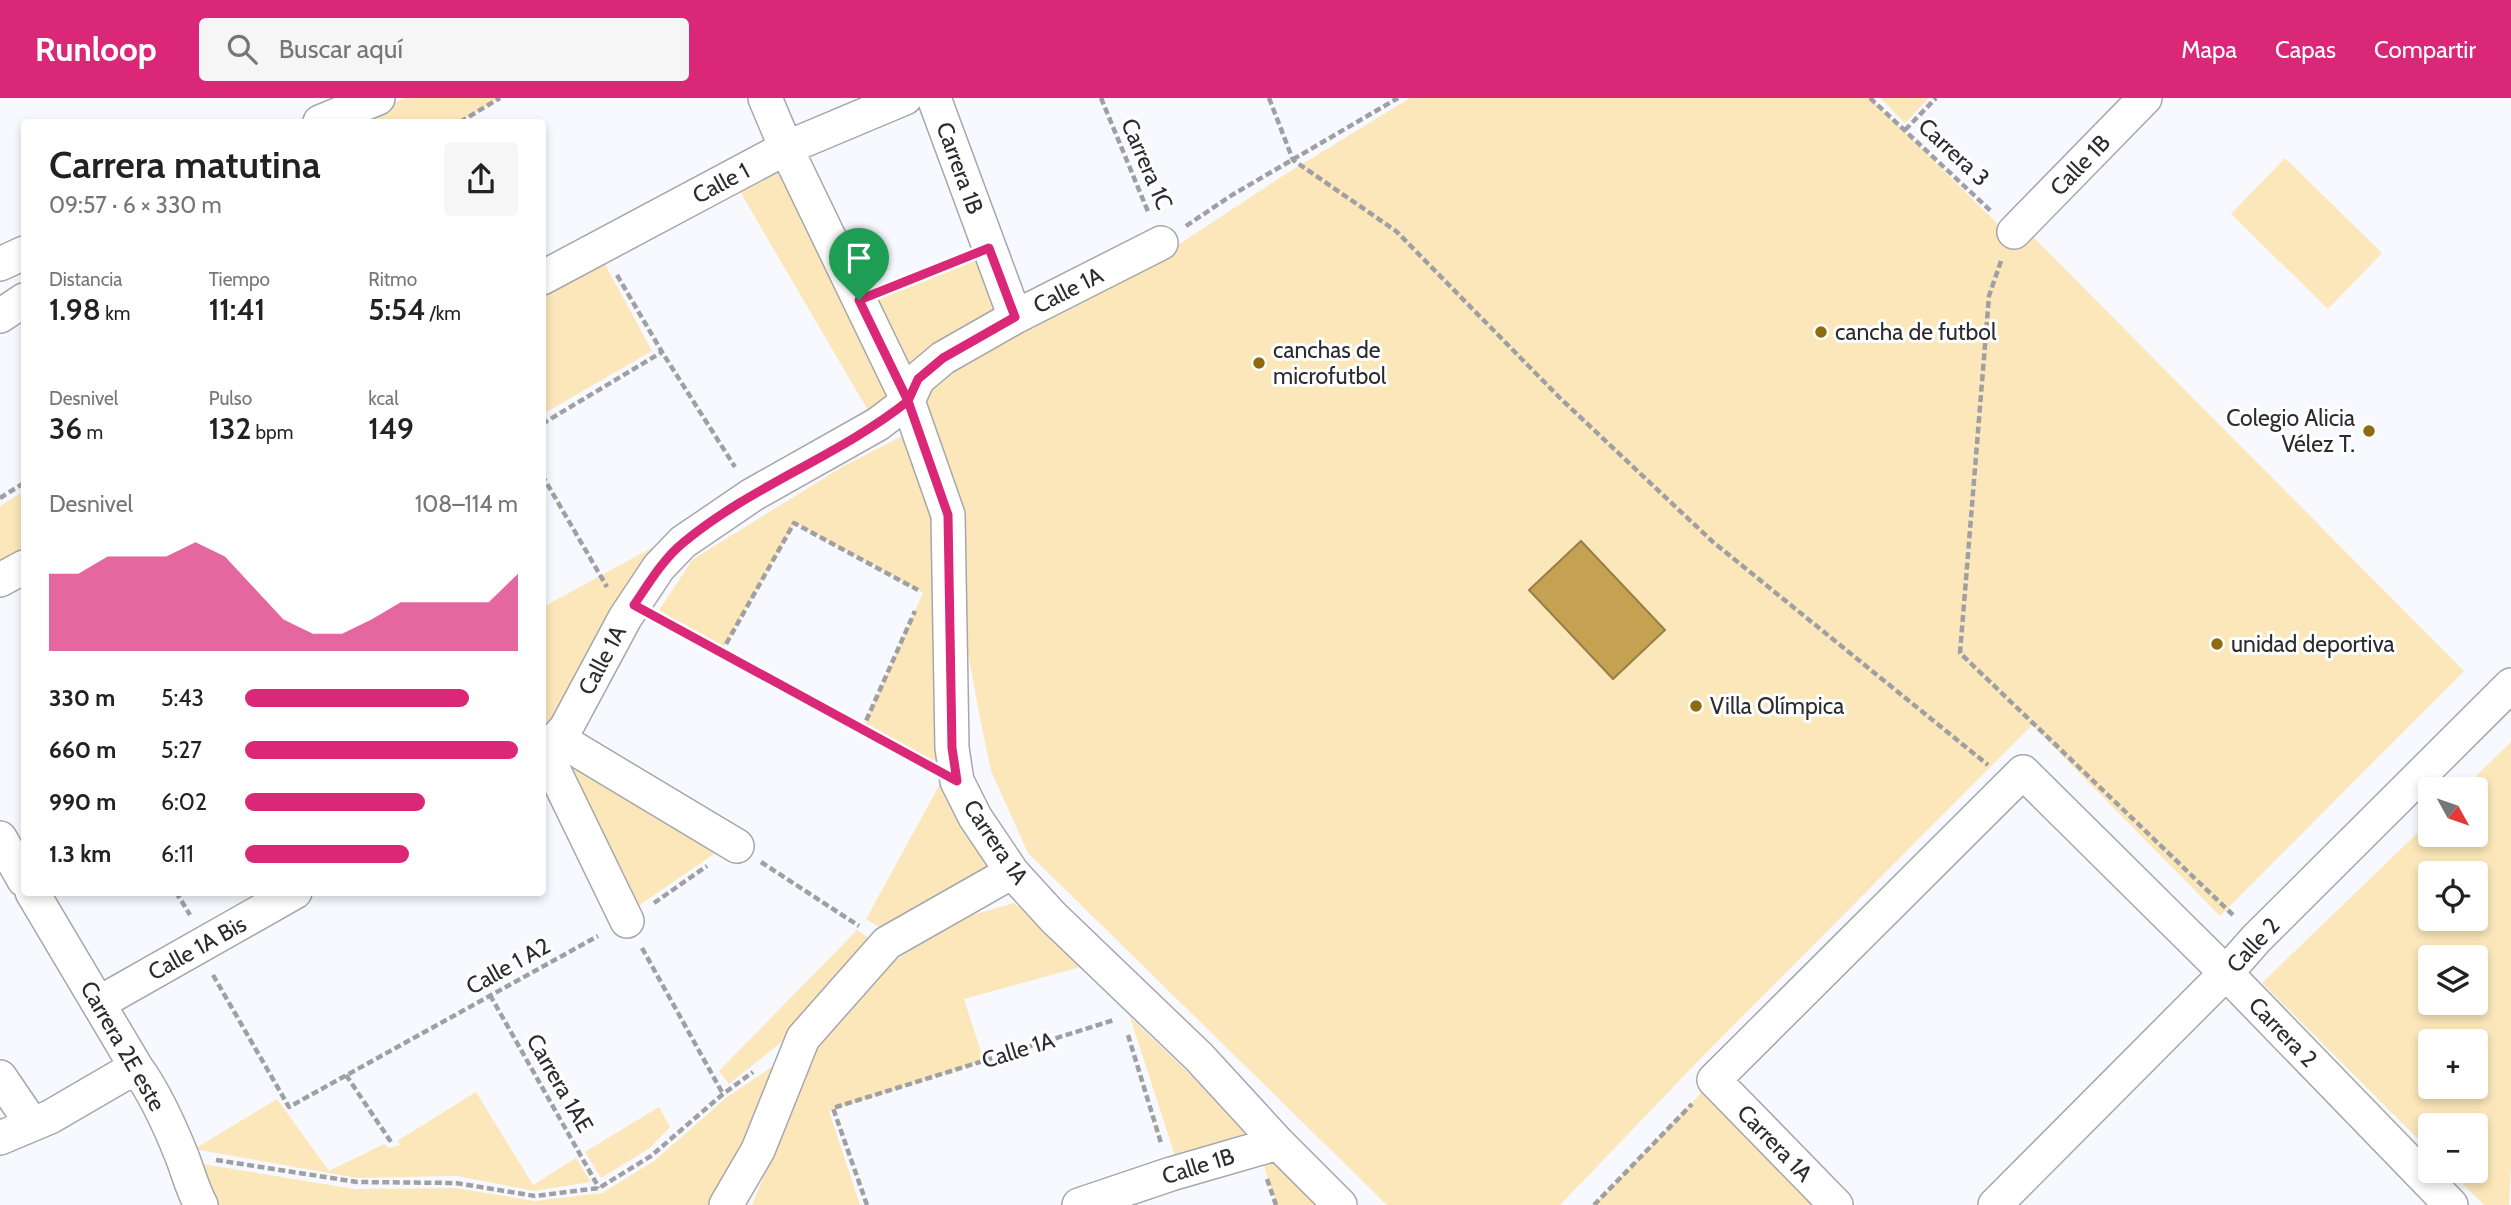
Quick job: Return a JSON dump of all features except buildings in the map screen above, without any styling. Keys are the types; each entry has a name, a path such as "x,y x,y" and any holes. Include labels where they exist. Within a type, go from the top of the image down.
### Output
{"street":[{"path":"339,119 378,98"},
{"name":"Carrera 1A","path":"765,98 786,148 908,401 948,515 952,748 957,781 975,817 1012,872 1053,917 1199,1057 1278,1143 1340,1205"},
{"name":"Calle 1","path":"546,276 786,148 905,98"},
{"name":"Carrera 1B","path":"934,98 1015,317"},
{"name":"Calle 1B","path":"2014,232 2146,98"},
{"name":"Calle 1A","path":"548,745 566,728 630,612 659,567 683,542 752,495 878,424 908,401 918,379 943,358 1015,317 1161,243"},
{"path":"0,264 21,254"},
{"path":"0,316 21,302"},
{"path":"0,580 21,569"},
{"name":"Calle 2","path":"1996,1205 2226,973 2256,939 2511,685"},
{"path":"548,745 737,846"},
{"path":"548,745 627,921"},
{"path":"1714,1080 2017,778"},
{"name":"Carrera 2","path":"2017,778 2226,973 2451,1205"},
{"path":"0,838 21,875"},
{"path":"726,1205 758,1150 803,1038 887,943 1012,872"},
{"name":"Carrera 2E este","path":"34,896 149,1085 182,1155 201,1205"},
{"name":"Calle 1A Bis","path":"99,1003 288,896"},
{"path":"0,1138 50,1117 136,1067"},
{"path":"0,1077 32,1124"},
{"name":"Carrera 1A","path":"1714,1080 1836,1205"},
{"name":"Calle 1B","path":"1079,1205 1171,1174 1278,1143"}],"path":[{"path":"465,119 500,98"},
{"name":"Carrera 1C","path":"1101,98 1161,243"},
{"path":"1269,98 1293,160 1396,231 1561,399 1713,542 2017,778"},
{"path":"1161,243 1232,195 1398,98"},
{"name":"Carrera 3","path":"1870,98 2014,232"},
{"path":"1905,130 1936,98"},
{"path":"2014,232 2007,242 1989,296 1960,653 2256,939"},
{"path":"602,247 662,352 752,495"},
{"path":"859,300 989,248"},
{"path":"546,422 662,352"},
{"path":"546,481 630,612 721,653 957,781"},
{"path":"0,498 21,485"},
{"path":"721,653 794,523 924,594"},
{"path":"862,730 918,605"},
{"path":"737,846 887,943"},
{"name":"Calle 1 A2","path":"198,948 289,1107 627,921 737,846"},
{"path":"627,921 723,1094"},
{"name":"Carrera 1AE","path":"490,995 599,1188"},
{"name":"Calle 1A","path":"867,1205 833,1108 1122,1018"},
{"path":"1126,1031 1171,1174"},
{"path":"182,1155 357,1182 456,1183 535,1196 599,1188 651,1156 723,1094 757,1070"},
{"path":"346,1075 391,1142"},
{"path":"1594,1205 1714,1080"}],"shaded area":[{"path":"405,98 500,98 465,119 360,118"},
{"path":"1410,98 1870,98 2007,233 2034,238 2464,671 2220,916 2032,725 1704,1055 1560,1205 1387,1205 1028,853 991,771 968,653 965,514 923,402 933,372 1166,253 1281,177"},
{"path":"1880,98 1929,98 1905,123"},
{"path":"2285,158 2382,253 2328,309 2231,214"},
{"path":"784,159 898,398 873,419 735,183"},
{"path":"600,255 652,351 546,412 546,282"},
{"path":"988,255 1010,315 914,376 866,300"},
{"path":"906,434 937,511 948,771 865,723 923,593 795,523 721,653 654,618 692,560 842,467"},
{"path":"21,493 21,561 0,572 0,506"},
{"path":"668,539 546,734 546,605"},
{"path":"1581,541 1665,630 1613,679 1529,590"},
{"path":"2511,742 2509,1205 2484,1205 2462,1183 2488,1183 2488,1113 2418,1113 2418,1139 2262,983 2418,833 2418,847 2488,847 2488,777 2475,777"},
{"path":"557,745 724,847 634,909"},
{"path":"940,784 951,791 1000,868 891,934 866,919"},
{"path":"1014,903 1040,924 1080,967 964,999 984,1061 829,1111 860,1205 752,1205 813,1046 888,965 959,919"},
{"path":"857,930 874,942 790,1035 729,1084 719,1071"},
{"path":"1130,1017 1258,1139 1178,1165"},
{"path":"788,1056 717,1205 211,1205 190,1162 354,1189 456,1188 534,1201 602,1193 654,1161 727,1097"},
{"path":"476,1092 533,1185 576,1158 591,1182 534,1191 457,1176 357,1178 194,1149 277,1099 329,1171 384,1144 389,1148 400,1145 397,1141"},
{"path":"1702,1092 1814,1205 1594,1205"},
{"path":"659,1107 670,1127 650,1148 601,1178 585,1152"},
{"path":"1278,1156 1325,1205 1277,1205 1263,1163"}],"place":[{"name":"cancha de futbol","path":"1821,332"},
{"name":"canchas de microfutbol","path":"1259,363"},
{"name":"Colegio Alicia Vélez T.","path":"2369,431"},
{"name":"unidad deportiva","path":"2217,644"},
{"name":"Villa Olímpica","path":"1696,706"}],"route":[{"path":"859,300 908,401 878,424 752,495 683,542 659,567 634,605 957,781 952,748 948,515 908,401 918,379 943,358 1015,317 989,248 859,300"}]}
